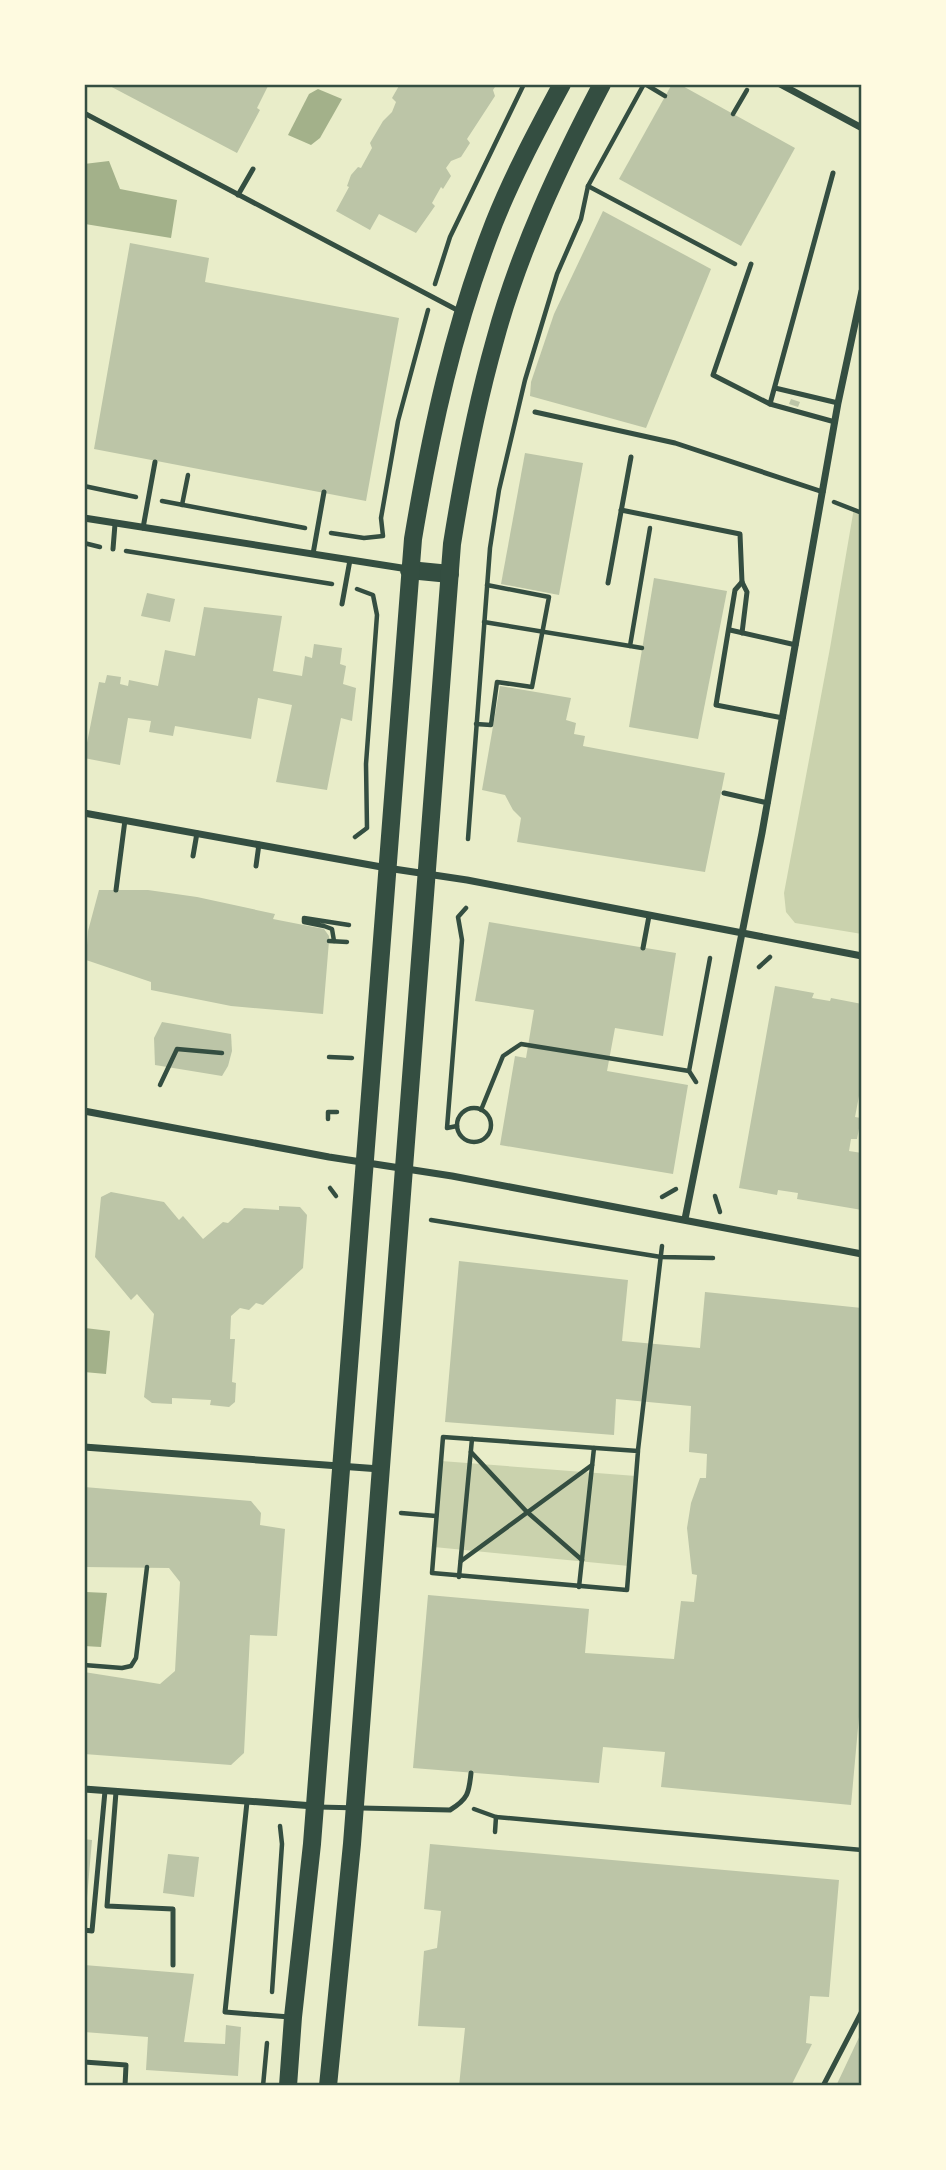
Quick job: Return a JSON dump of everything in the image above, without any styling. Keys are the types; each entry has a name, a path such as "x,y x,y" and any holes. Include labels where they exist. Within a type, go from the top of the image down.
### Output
{"main road":[{"path":"288,2086 315,1807 409,570 437,407 462,313 495,222 562,84"},
{"path":"328,2086 354,1807 425,874 450,574 461,486 495,337 524,253 563,158 602,84"},
{"path":"409,570 450,574"}],"street":[{"path":"780,84 862,128"},
{"path":"685,1219 768,803 838,403 862,291"},
{"path":"84,518 409,570"},
{"path":"84,813 467,880 862,956"},
{"path":"84,1111 685,1219 862,1254"},
{"path":"84,1447 380,1469"},
{"path":"84,1789 315,1807"}],"lane":[{"path":"84,113 462,313"},
{"path":"238,195 253,169"},
{"path":"770,404 833,173"},
{"path":"750,267 713,375 770,404 835,422"},
{"path":"775,388 838,403"},
{"path":"535,412 675,443 823,495"},
{"path":"608,583 631,457"},
{"path":"142,528 155,462"},
{"path":"313,554 324,492"},
{"path":"621,510 740,534 742,582 747,592 742,633"},
{"path":"113,549 115,524"},
{"path":"342,604 350,560"},
{"path":"742,582 735,590 716,705 783,718"},
{"path":"730,630 796,645"},
{"path":"724,793 768,803"},
{"path":"116,890 125,820"},
{"path":"193,856 197,833"},
{"path":"256,866 260,844"},
{"path":"643,948 649,916"},
{"path":"315,1807 450,1810 460,1804 469,1793 471,1773"},
{"path":"84,1930 92,1931 104,1791"},
{"path":"116,1792 107,1906 173,1909 173,1965"},
{"path":"247,1802 225,2012 293,2017"},
{"path":"823,2086 862,2011"},
{"path":"84,2062 126,2065 125,2086"}],"path":[{"path":"468,839 487,585 499,490 525,380 557,274 581,219 588,186 645,84 665,96"},
{"path":"733,114 747,90"},
{"path":"588,186 750,267"},
{"path":"182,505 188,475"},
{"path":"84,486 317,531 364,538 383,536"},
{"path":"823,495 862,513"},
{"path":"630,646 652,516"},
{"path":"84,543 345,586 373,596 377,615 366,764 367,828 355,837"},
{"path":"476,724 491,725 497,682 532,687 550,597 487,585"},
{"path":"484,622 642,648"},
{"path":"457,1126 447,1128 462,940 458,917 466,908"},
{"path":"346,942 332,941 332,929 304,922 304,918 349,925"},
{"path":"759,967 770,957"},
{"path":"694,1093 696,1081 689,1071 710,958"},
{"path":"481,1110 503,1056 521,1044 689,1071"},
{"path":"160,1085 177,1049 222,1054"},
{"path":"328,1057 353,1058"},
{"path":"470,1109 481,1110 489,1117 492,1128 486,1138 476,1143 465,1140 458,1132 457,1126 464,1111 470,1109"},
{"path":"328,1119 328,1112 337,1112"},
{"path":"330,1188 335,1196"},
{"path":"662,1197 674,1188 677,1189"},
{"path":"715,1196 720,1212"},
{"path":"431,1220 661,1257 713,1258"},
{"path":"638,1451 443,1437 432,1573 627,1590 638,1451 662,1246"},
{"path":"459,1577 472,1439"},
{"path":"579,1587 594,1448"},
{"path":"471,1452 526,1511 582,1560"},
{"path":"461,1561 592,1465"},
{"path":"401,1513 436,1516"},
{"path":"84,1664 131,1667 136,1658 148,1567"},
{"path":"460,1804 496,1817 862,1850"},
{"path":"495,1832 496,1817"},
{"path":"263,2086 282,1844 280,1826"}],"shaded area":[{"path":"318,89 342,99 320,138 311,145 288,135 309,94"},
{"path":"109,161 120,189 177,200 171,238 85,224 84,164"},
{"path":"854,508 862,511 862,934 795,923 786,912 784,893"},
{"path":"85,1328 110,1331 106,1374 84,1372"},
{"path":"441,1461 636,1476 629,1566 434,1547"},
{"path":"86,1592 107,1593 101,1647 84,1646"}],"building":[{"path":"106,84 269,84 257,108 260,110 237,153"},
{"path":"400,84 497,84 493,90 495,96 467,139 470,143 461,157 451,161 446,168 451,176 443,189 441,187 432,203 435,206 416,233 379,214 370,230 336,211 349,187 347,186 351,175 358,167 361,168 372,148 370,143 383,121 392,112 396,102 392,98"},
{"path":"672,84 679,84 795,148 741,246 619,179"},
{"path":"603,211 711,269 646,428 530,396 531,382 554,314"},
{"path":"130,243 209,258 205,282 399,318 366,501 94,449"},
{"path":"791,399 800,402 798,407 789,404"},
{"path":"525,453 583,463 559,595 501,584"},
{"path":"654,578 727,591 698,739 629,727"},
{"path":"147,593 175,599 170,622 141,616"},
{"path":"204,607 282,616 273,671 302,676 305,656 312,658 314,644 342,648 340,664 346,666 343,684 356,688 352,721 341,718 327,790 276,782 292,705 258,698 251,739 175,726 173,736 149,732 151,721 128,718 120,765 84,758 99,682 105,683 107,675 121,677 120,684 128,686 129,680 158,686 165,650 195,656"},
{"path":"500,686 571,698 566,720 576,723 574,734 585,736 583,746 725,773 705,872 517,842 521,818 505,795 482,790"},
{"path":"99,890 148,890 197,897 275,914 273,919 324,929 329,941 323,1014 231,1006 151,990 151,982 86,960 88,931"},
{"path":"489,922 676,953 663,1036 615,1028 607,1071 688,1085 673,1174 500,1145 515,1056 526,1058 534,1010 475,1001"},
{"path":"775,986 814,993 812,998 830,1001 831,998 862,1004 862,1097 859,1096 855,1117 861,1118 857,1139 851,1139 849,1151 862,1153 862,1210 797,1199 798,1193 778,1190 777,1195 739,1188"},
{"path":"162,1022 231,1034 232,1051 222,1076 155,1065 154,1038"},
{"path":"111,1192 164,1202 179,1220 183,1216 203,1239 223,1222 228,1223 244,1208 279,1210 279,1206 300,1207 307,1215 303,1268 263,1305 256,1303 249,1310 240,1308 231,1316 230,1339 235,1339 232,1382 236,1383 235,1402 229,1407 210,1405 211,1400 172,1398 172,1404 152,1403 144,1397 154,1314 137,1294 131,1300 95,1257 101,1197"},
{"path":"459,1261 628,1280 622,1341 700,1348 705,1292 862,1308 862,1684 851,1805 661,1787 665,1752 603,1747 599,1783 413,1768 428,1595 589,1609 585,1653 674,1659 681,1601 694,1602 697,1575 692,1574 687,1528 691,1503 700,1478 706,1478 707,1454 689,1452 691,1406 616,1399 614,1435 445,1422"},
{"path":"84,1487 251,1501 261,1513 260,1525 285,1529 277,1636 250,1635 244,1753 231,1765 84,1754 84,1672 160,1684 175,1671 180,1582 169,1568 84,1567"},
{"path":"84,1839 92,1840 87,1898 84,1898"},
{"path":"430,1844 839,1880 829,1997 810,1996 806,2043 812,2044 791,2086 459,2086 465,2028 418,2026 424,1951 437,1948 441,1911 424,1909"},
{"path":"168,1854 199,1857 194,1897 163,1893"},
{"path":"84,1965 194,1974 184,2042 225,2044 226,2025 241,2027 238,2076 146,2070 148,2037 84,2032"},
{"path":"862,2031 862,2086 836,2086"}]}
